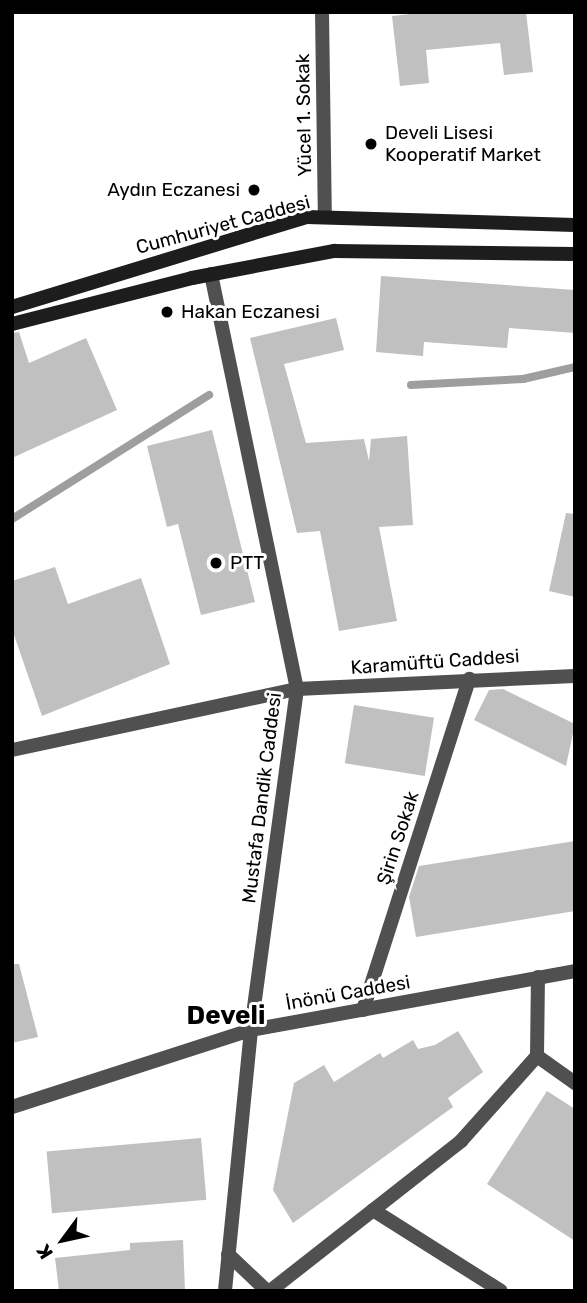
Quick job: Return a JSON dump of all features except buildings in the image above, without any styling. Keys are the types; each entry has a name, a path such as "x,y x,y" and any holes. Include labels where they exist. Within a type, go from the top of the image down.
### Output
{"main road":[{"name":"Cumhuriyet Caddesi","path":"12,307 325,217 575,225"},
{"path":"12,324 211,274 366,248 575,254"}],"street":[{"name":"Yücel 1. Sokak","path":"322,12 325,217"},
{"name":"Mustafa Dandik Caddesi","path":"211,274 297,690 251,1030 225,1291"},
{"name":"Karamüftü Caddesi","path":"12,750 297,690 469,679 575,676"},
{"name":"Şirin Sokak","path":"363,1010 469,679"},
{"name":"İnönü Caddesi","path":"12,1107 251,1030 575,971"},
{"path":"228,1254 269,1291 461,1141 537,1056 538,977"},
{"path":"537,1056 575,1083"},
{"path":"373,1210 501,1291"}],"waterway":[{"path":"411,385 523,379 575,367"},
{"path":"12,519 209,395"}],"place":[{"name":"Develi Lisesi Kooperatif Market","path":"371,144"},
{"name":"Aydın Eczanesi","path":"254,190"},
{"name":"Hakan Eczanesi","path":"167,312"},
{"name":"PTT","path":"216,563"}],"district":[{"name":"Develi","path":"226,1016"}]}
